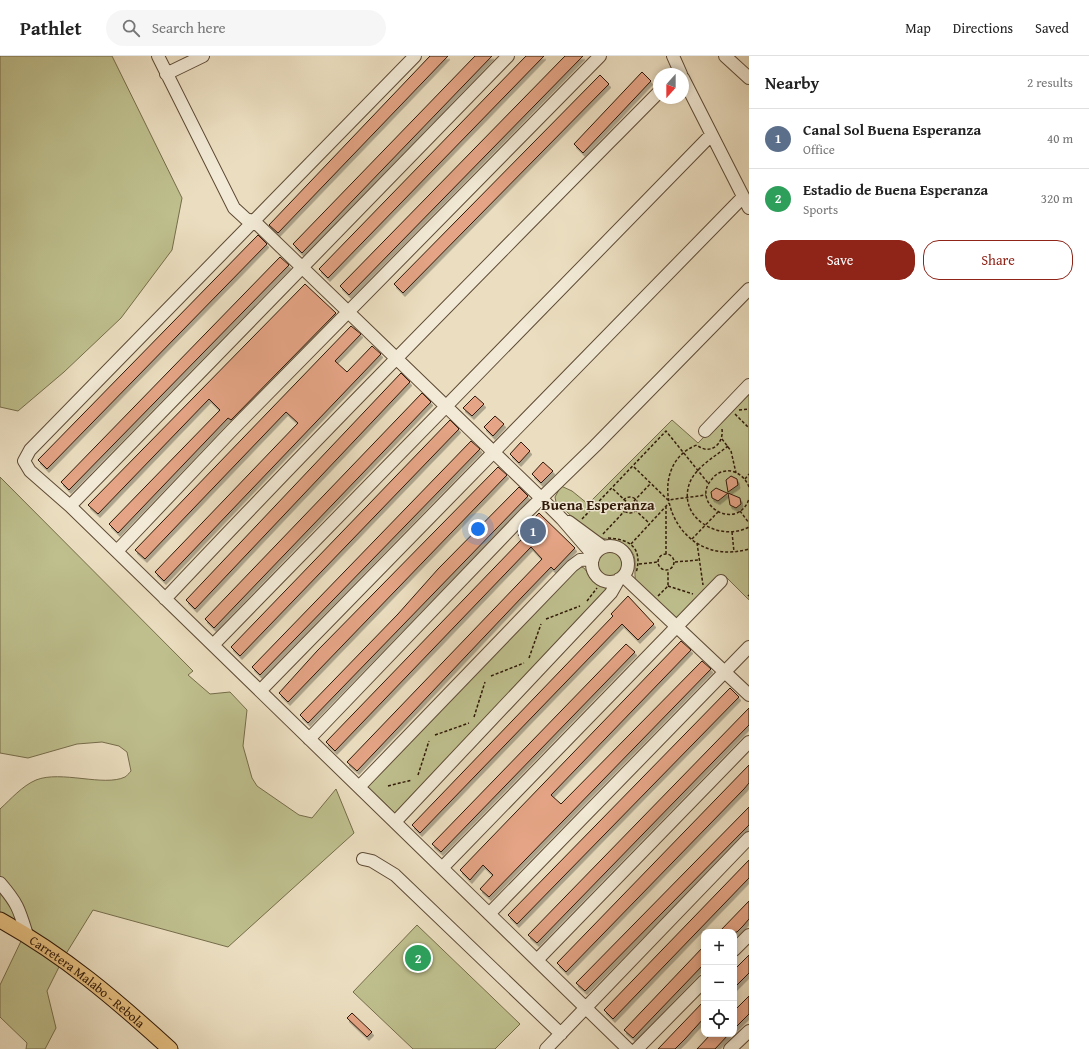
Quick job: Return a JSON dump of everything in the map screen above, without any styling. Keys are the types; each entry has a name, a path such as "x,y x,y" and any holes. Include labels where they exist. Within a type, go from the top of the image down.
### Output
{"main road":[{"name":"Carretera Malabo - Rebola","path":"0,920 27,935 72,964 120,1002 170,1049"}],"street":[{"path":"158,56 234,208 246,219 255,222 541,498 562,519 594,558"},
{"path":"166,74 203,56"},
{"path":"415,56 255,222 183,291 27,454 24,461 26,466 117,551 628,1049"},
{"path":"70,506 508,56"},
{"path":"117,551 232,430 600,56"},
{"path":"673,56 678,68"},
{"path":"725,56 749,78"},
{"path":"689,92 749,208"},
{"path":"166,599 286,470 653,98"},
{"path":"213,645 711,135"},
{"path":"260,691 743,197"},
{"path":"309,738 541,498 749,289"},
{"path":"704,431 749,385"},
{"path":"395,822 626,577 628,565 625,553 615,546 603,547 574,524 562,519"},
{"path":"603,547 594,558 594,570 602,579 613,581 626,577"},
{"path":"359,787 572,566 580,560 594,558"},
{"path":"626,577 749,695"},
{"path":"442,868 721,581"},
{"path":"489,914 749,647"},
{"path":"537,960 749,742"},
{"path":"546,1049 749,838"},
{"path":"362,859 372,861 395,875 560,1034"},
{"path":"0,883 14,898 27,935"},
{"path":"737,947 749,935"},
{"path":"637,1049 701,984"},
{"path":"730,1049 749,1031"}],"path":[{"path":"728,407 749,428"},
{"path":"580,521 589,510 613,489 666,431 708,484"},
{"path":"722,439 728,446 732,455 736,473"},
{"path":"728,446 698,470 690,482 688,498 693,512 706,525 718,532 732,532 749,527"},
{"path":"684,452 671,472 668,484 668,500 675,521 691,540 714,551 734,552 749,549"},
{"path":"634,466 668,500"},
{"path":"749,487 745,479 736,473 729,471 720,473 712,478 708,484 706,495 711,507 718,512 732,514 740,511 749,498"},
{"path":"745,479 749,474"},
{"path":"639,564 636,552 631,544 621,539 600,536 651,483"},
{"path":"613,489 649,523"},
{"path":"668,500 706,495"},
{"path":"630,496 636,499 639,504 636,510 630,513 624,511 622,505 624,499 630,496"},
{"path":"631,544 669,503"},
{"path":"666,505 666,554"},
{"path":"740,511 749,523"},
{"path":"691,540 718,512"},
{"path":"732,532 734,552"},
{"path":"697,543 703,587"},
{"path":"666,554 673,557 674,562 673,567 668,570 661,569 658,562 660,556 666,554"},
{"path":"674,562 699,560"},
{"path":"626,577 639,564 658,562"},
{"path":"655,599 668,586 668,570"},
{"path":"668,586 694,594"},
{"path":"587,602 596,588 600,590"},
{"path":"546,619 580,606"},
{"path":"530,658 540,624"},
{"path":"491,676 524,663"},
{"path":"474,717 485,682"},
{"path":"435,735 469,723"},
{"path":"418,775 429,741"},
{"path":"388,786 412,780"}],"green space":[{"path":"0,56 112,56 182,198 172,250 121,318 64,372 18,411 0,407"},
{"path":"749,391 749,600 724,575 684,617 678,619 672,618 636,582 635,559 629,548 621,543 602,538 591,533 556,502 555,497 561,486 572,491 588,504 672,420 698,443"},
{"path":"0,477 193,671 188,675 210,694 230,692 247,710 243,746 252,778 257,786 299,815 312,818 336,789 354,833 228,947 93,910 64,957 47,991 56,1028 45,1049 26,1049 27,1043 0,1017 0,985 23,937 0,926 0,809 21,789 36,780 46,777 116,780 125,777 131,771 127,752 119,746 102,742 77,744 28,758 0,753"},
{"path":"610,550 616,551 620,554 623,558 623,570 620,574 616,577 610,578 604,577 600,574 597,570 596,564 597,558 600,554 604,551"},
{"path":"579,566 584,568 594,582 607,589 398,816 366,785"},
{"path":"417,925 520,1024 495,1049 413,1049 353,992"}],"building":[{"path":"430,56 448,56 278,233 269,225"},
{"path":"475,56 492,56 302,253 293,244"},
{"path":"526,56 544,56 328,278 319,269"},
{"path":"565,56 583,56 349,295 340,286"},
{"path":"642,72 651,81 583,153 574,144"},
{"path":"600,75 609,84 403,293 394,284"},
{"path":"258,235 267,244 47,469 38,460"},
{"path":"280,257 289,265 69,490 61,482"},
{"path":"305,284 336,313 231,420 228,418 118,533 109,524 220,410 209,399 98,514 88,505"},
{"path":"351,326 361,334 335,361 347,372 372,346 381,354 164,581 155,572 298,423 286,412 145,559 135,550"},
{"path":"401,373 410,382 195,609 186,600"},
{"path":"422,393 431,402 214,628 205,619"},
{"path":"475,396 484,404 472,416 463,408"},
{"path":"495,416 504,424 493,436 484,427"},
{"path":"450,420 459,429 240,656 231,647"},
{"path":"471,441 480,449 260,675 252,667"},
{"path":"521,442 530,451 519,463 510,454"},
{"path":"543,462 553,471 541,483 532,474"},
{"path":"498,467 507,475 288,702 279,693 317,651"},
{"path":"731,476 737,479 738,485 728,492 726,480"},
{"path":"519,487 528,496 308,723 300,715 398,614 438,569"},
{"path":"716,488 728,493 718,501 712,498 711,492"},
{"path":"728,493 740,498 741,504 736,508 730,505"},
{"path":"539,513 575,548 554,570 551,567 357,771 347,762 542,559 531,547 335,751 326,742 522,539 518,535"},
{"path":"628,596 654,624 638,640 622,624 420,833 412,825 613,616 611,614"},
{"path":"681,641 691,650 551,795 561,804 702,661 711,669 489,897 480,889 493,875 483,865 470,880 460,870"},
{"path":"626,644 635,652 441,852 432,844"},
{"path":"730,688 739,697 517,924 508,915"},
{"path":"749,708 749,725 537,943 528,935"},
{"path":"749,765 749,783 744,789 566,972 557,963"},
{"path":"749,807 749,825 585,991 576,983"},
{"path":"749,860 749,878 613,1019 604,1010"},
{"path":"749,901 749,919 743,926 737,932 737,929 722,929"},
{"path":"701,949 701,967 633,1038 624,1030"},
{"path":"749,955 749,973 737,985 737,967"},
{"path":"749,996 749,1014 737,1026 737,1008"},
{"path":"701,1004 701,1021 685,1039 675,1049 658,1049"},
{"path":"352,1013 372,1032 367,1037 347,1018"},
{"path":"708,1037 726,1037 715,1049 697,1049"}],"place":[{"name":"Canal Sol Buena Esperanza","path":"533,531"},
{"name":"Estadio de Buena Esperanza","path":"418,958"}],"district":[{"name":"Buena Esperanza","path":"598,504"}]}
